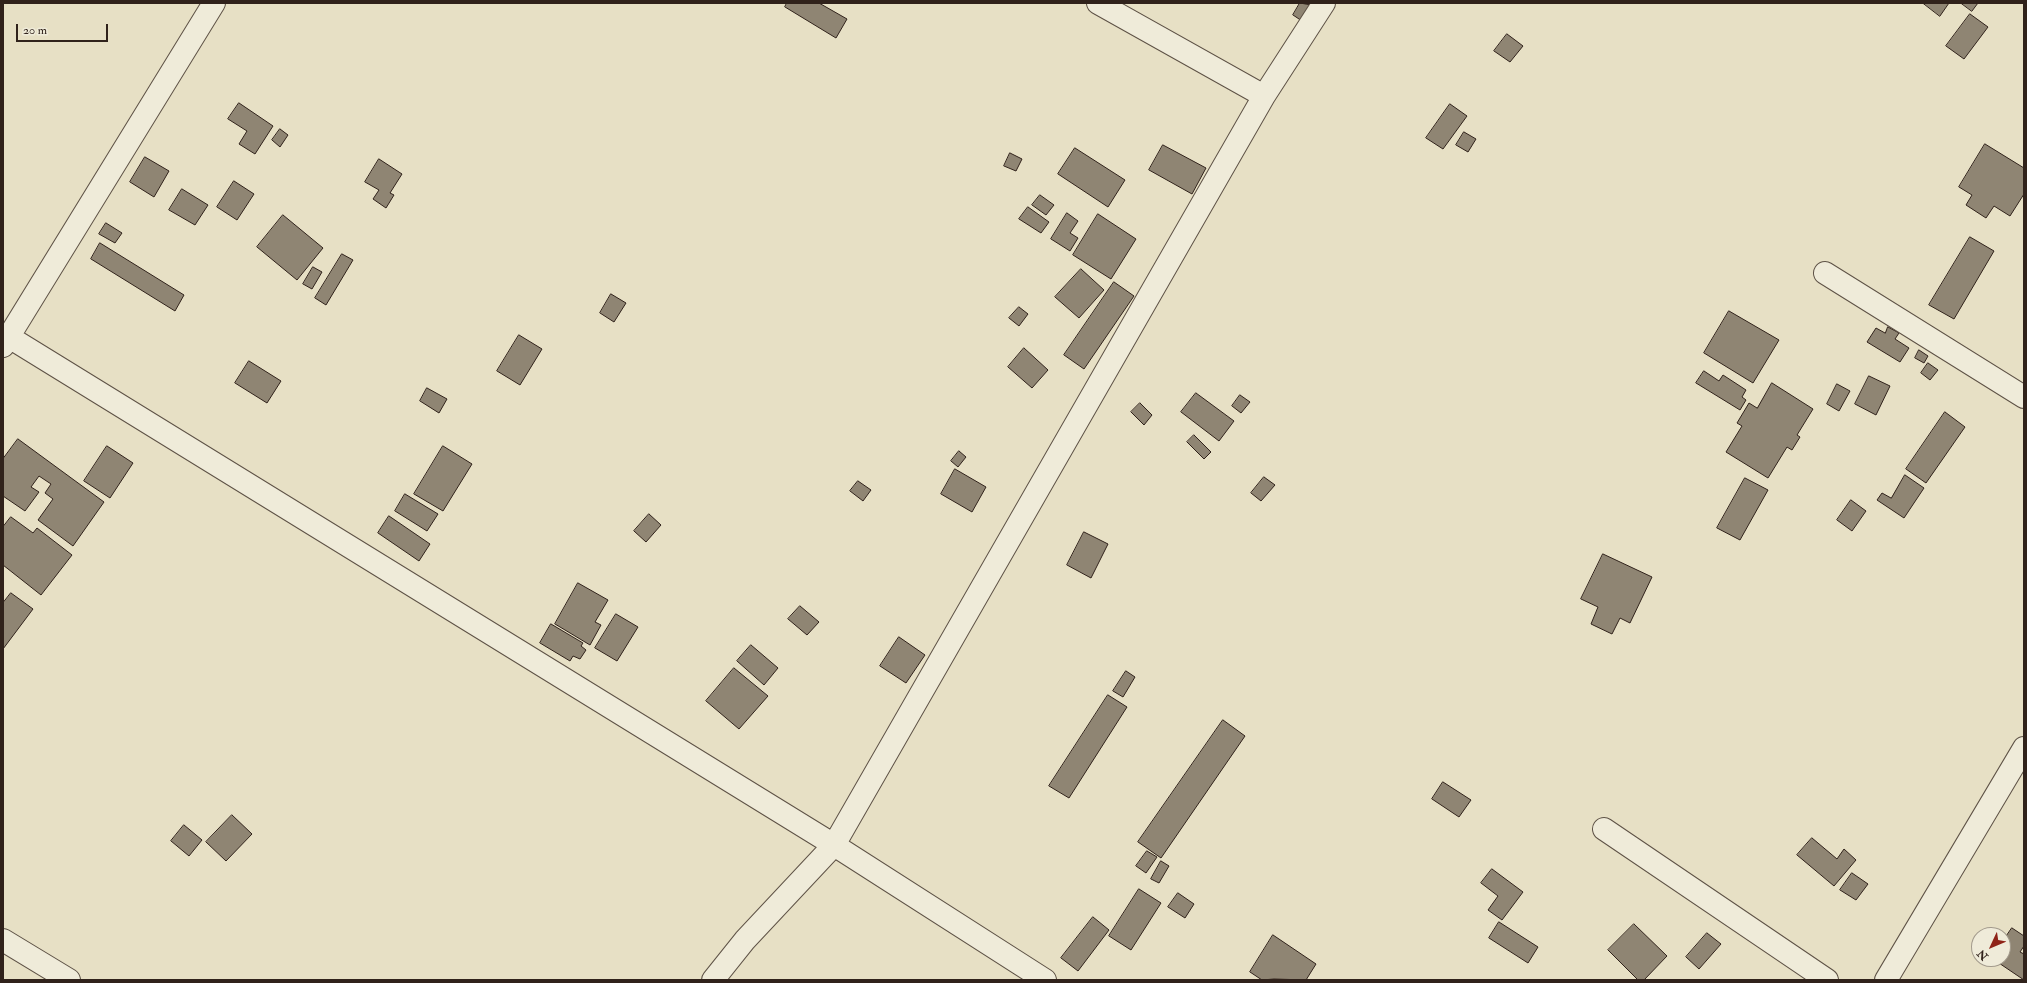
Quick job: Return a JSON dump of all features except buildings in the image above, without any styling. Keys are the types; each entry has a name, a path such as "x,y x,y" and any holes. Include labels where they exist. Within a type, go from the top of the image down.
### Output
{"street":[{"path":"214,3 6,341 834,845 1045,980"},
{"path":"1098,3 1264,96"},
{"path":"713,980 745,940 834,845 1264,96 1324,3"},
{"path":"1825,272 2024,397"},
{"path":"1886,980 2024,748"},
{"path":"1604,828 1827,980"},
{"path":"3,940 69,980"}]}
